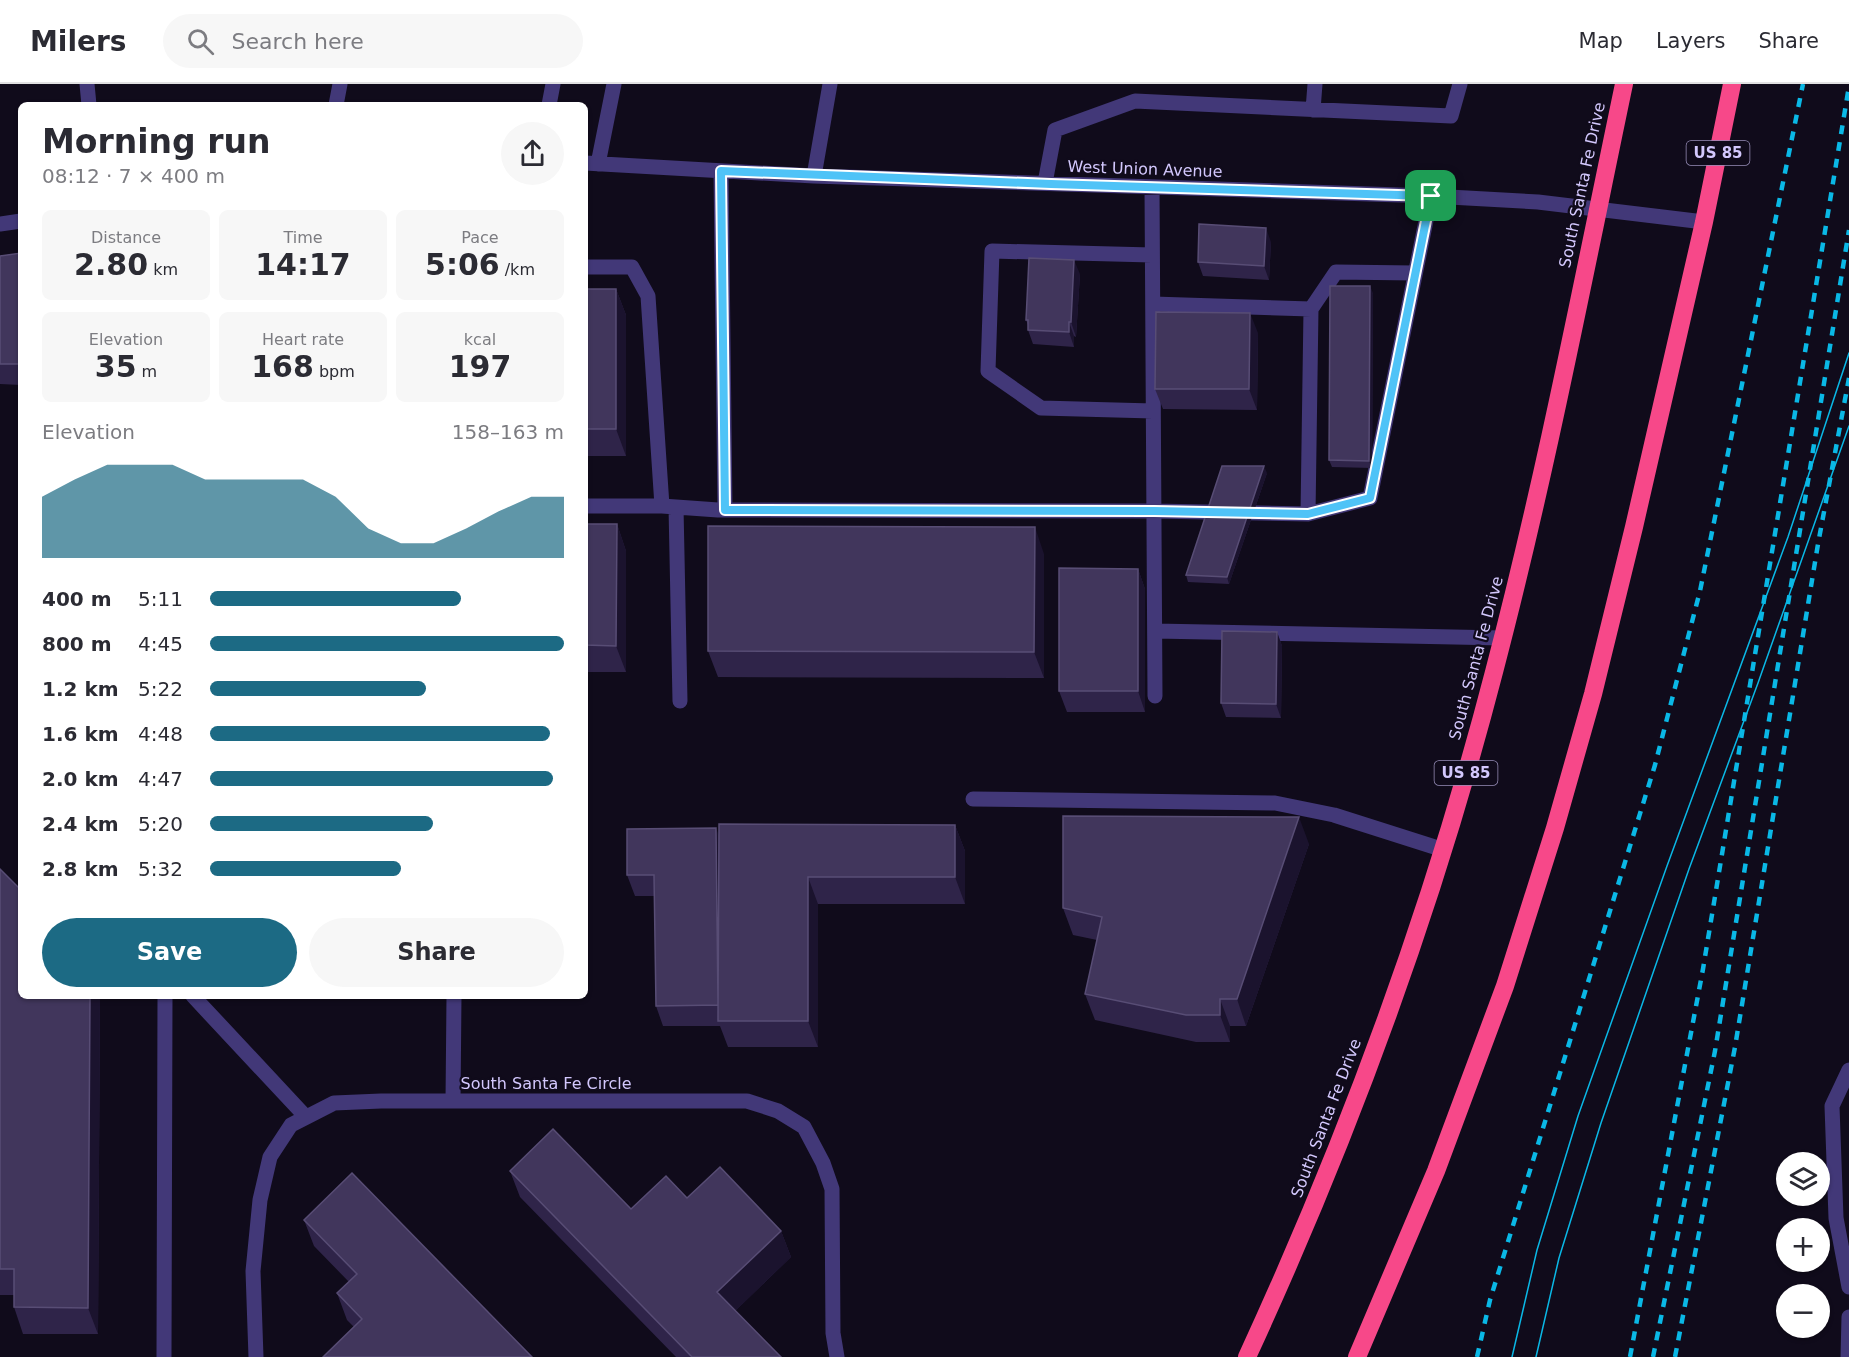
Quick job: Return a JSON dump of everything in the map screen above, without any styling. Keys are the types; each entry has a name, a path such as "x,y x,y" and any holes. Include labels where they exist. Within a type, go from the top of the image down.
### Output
{"highway":[{"name":"South Santa Fe Drive","path":"1247,1357 1328,1171 1423,915 1444,850 1503,638 1535,503 1624,84"},
{"name":"US 85","path":"1357,1357 1436,1171 1504,986 1555,828 1593,694 1635,527 1704,222 1732,84"},
{"path":"1238,1357 1266,1317"}],"street":[{"path":"87,84 89,102"},
{"path":"337,102 340,84"},
{"path":"550,102 553,84"},
{"path":"591,164 614,84"},
{"path":"814,176 831,84"},
{"path":"1313,110 1315,84"},
{"path":"1045,183 1055,130 1135,101 1451,116 1460,84"},
{"name":"West Union Avenue","path":"591,164 814,176 1531,201 1704,222"},
{"path":"721,171 725,510"},
{"path":"1152,187 1155,696"},
{"path":"588,506 725,510 1154,511 1308,514 1370,498 1431,196"},
{"path":"0,224 18,221"},
{"path":"1152,255 992,250 988,371 1041,408 1153,411"},
{"path":"588,267 632,267 648,296 669,507 680,701"},
{"path":"1308,514 1311,309 1336,272 1415,273"},
{"path":"1152,304 1311,309"},
{"path":"1155,631 1503,638"},
{"path":"973,799 1275,803 1334,814 1444,850"},
{"path":"164,1357 165,999"},
{"path":"196,999 306,1117"},
{"path":"453,1101 454,999"},
{"path":"1849,1070 1832,1106 1849,1287"},
{"name":"South Santa Fe Circle","path":"256,1357 253,1271 260,1200 270,1157 291,1125 334,1103 453,1101 747,1101 778,1111 804,1127 823,1163 832,1189 834,1333 837,1357"},
{"path":"1848,1357 1849,1317"}],"building":[{"path":"1199,224 1266,228 1264,266 1198,262"},
{"path":"18,253 18,364 0,364 0,256"},
{"path":"1029,258 1074,260 1069,332 1028,330 1028,320 1026,320"},
{"path":"1330,286 1370,286 1369,461 1329,460"},
{"path":"588,289 616,289 616,429 588,429"},
{"path":"1156,312 1250,313 1249,389 1155,389"},
{"path":"1222,466 1264,466 1227,577 1186,575"},
{"path":"588,524 617,524 616,646 588,645"},
{"path":"708,526 1035,527 1034,652 708,651"},
{"path":"1059,568 1138,569 1138,691 1059,691"},
{"path":"1222,631 1277,632 1276,704 1221,703"},
{"path":"1063,816 1299,817 1237,999 1220,999 1220,1015 1186,1015 1085,994 1102,917 1063,908"},
{"path":"719,824 955,825 955,877 808,877 808,1021 718,1021"},
{"path":"716,828 718,1005 656,1006 654,875 627,875 627,829"},
{"path":"0,869 18,887 18,999 90,999 88,1308 14,1307 14,1269 0,1269"},
{"path":"553,1129 631,1209 666,1176 687,1198 720,1167 781,1231 717,1292 781,1357 692,1357 510,1171"},
{"path":"352,1173 532,1357 323,1357 362,1319 337,1293 357,1274 304,1220"}],"tram line":[{"path":"1512,1357 1537,1250 1578,1116 1788,537 1849,353"},
{"path":"1536,1357 1559,1258 1601,1123 1689,869 1849,426"}],"railway":[{"path":"1477,1357 1490,1300 1655,765 1700,591 1803,84"},
{"path":"1630,1357 1703,969 1849,86"},
{"path":"1653,1357 1715,1051 1849,230"},
{"path":"1675,1357 1735,1047 1818,544 1849,378"}],"route":[{"path":"721,171 1431,196 1370,498 1308,514 1154,511 725,510 721,171"}]}
